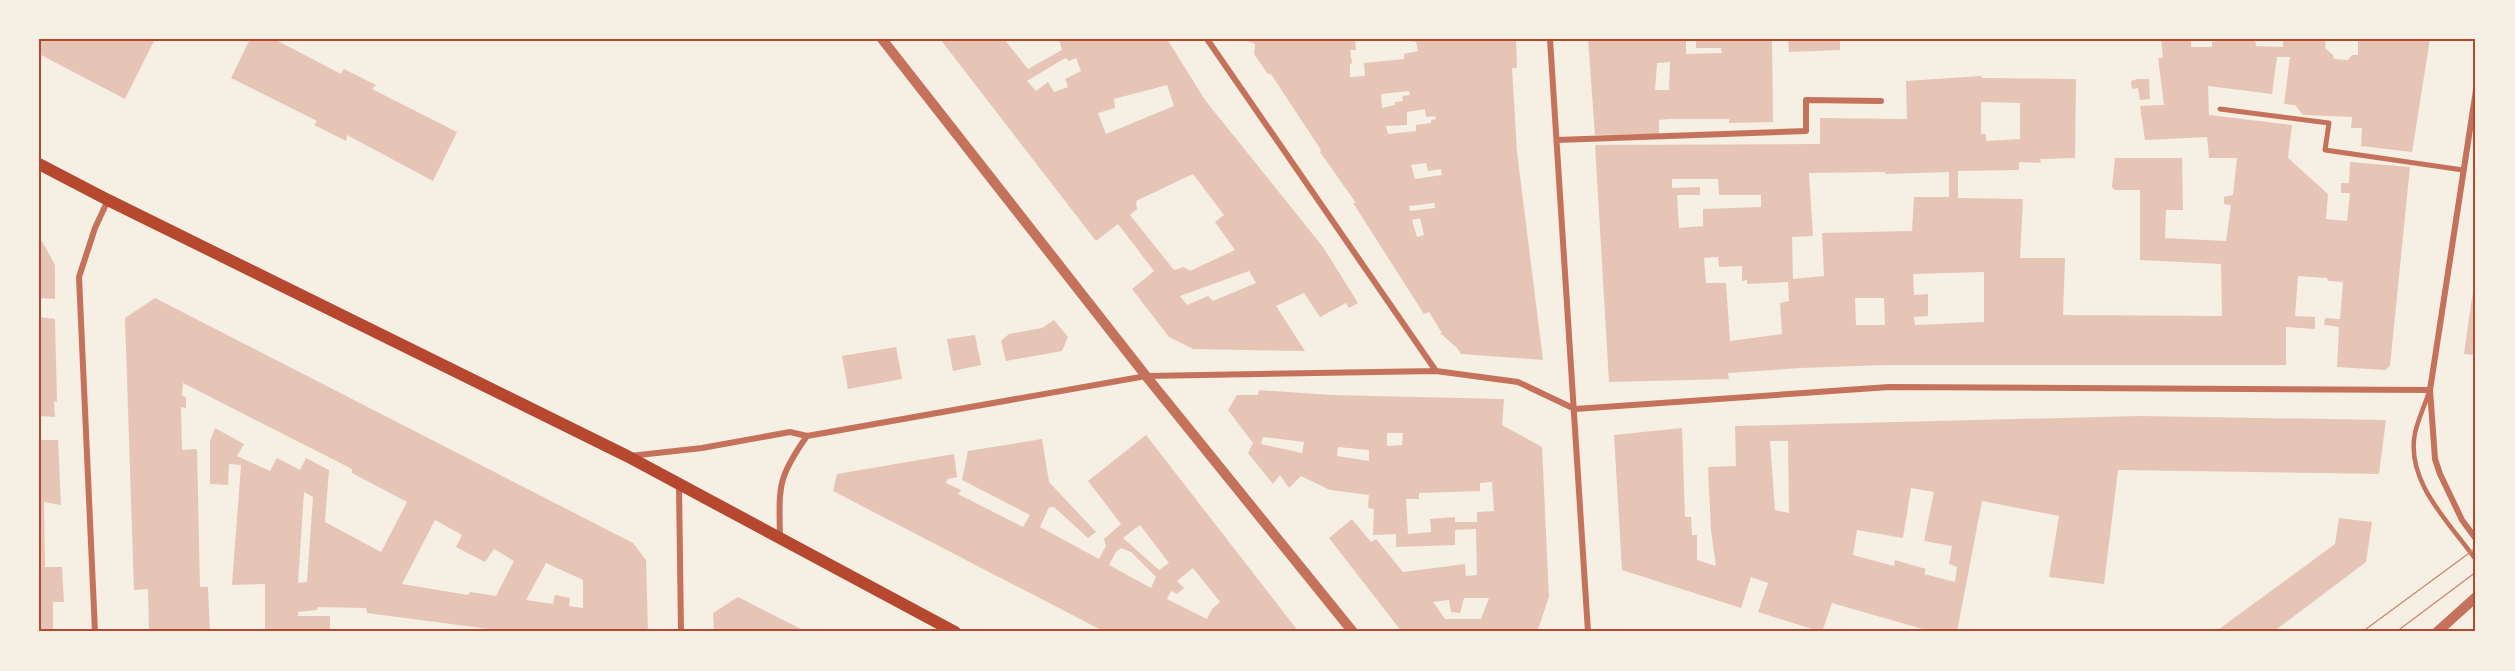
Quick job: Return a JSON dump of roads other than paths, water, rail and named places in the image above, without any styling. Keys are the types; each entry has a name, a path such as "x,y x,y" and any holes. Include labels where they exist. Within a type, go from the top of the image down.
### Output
{"main road":[{"path":"39,164 627,456 955,632"}],"street":[{"path":"882,39 1146,376 1353,632"},
{"path":"1207,39 1436,371"},
{"path":"1550,39 1588,632"},
{"path":"2476,90 2430,390 2435,459 2439,474 2462,520 2476,539"},
{"path":"1557,140 1806,130 1806,100 1881,101"},
{"path":"2220,109 2328,123 2325,150 2463,170"},
{"path":"95,632 79,277 95,228 108,200"},
{"path":"627,456 702,448 790,432 807,436 1146,376 1436,371 1518,382 1575,409 1889,387 2430,390"},
{"path":"780,538 779,491 788,462 807,436"},
{"path":"679,484 681,632"},
{"path":"2437,632 2475,596"}],"lane":[{"path":"2430,390 2415,434 2414,464 2421,482 2476,560"}],"tram line":[{"path":"2362,632 2476,548"},
{"path":"2396,632 2476,572"}]}
